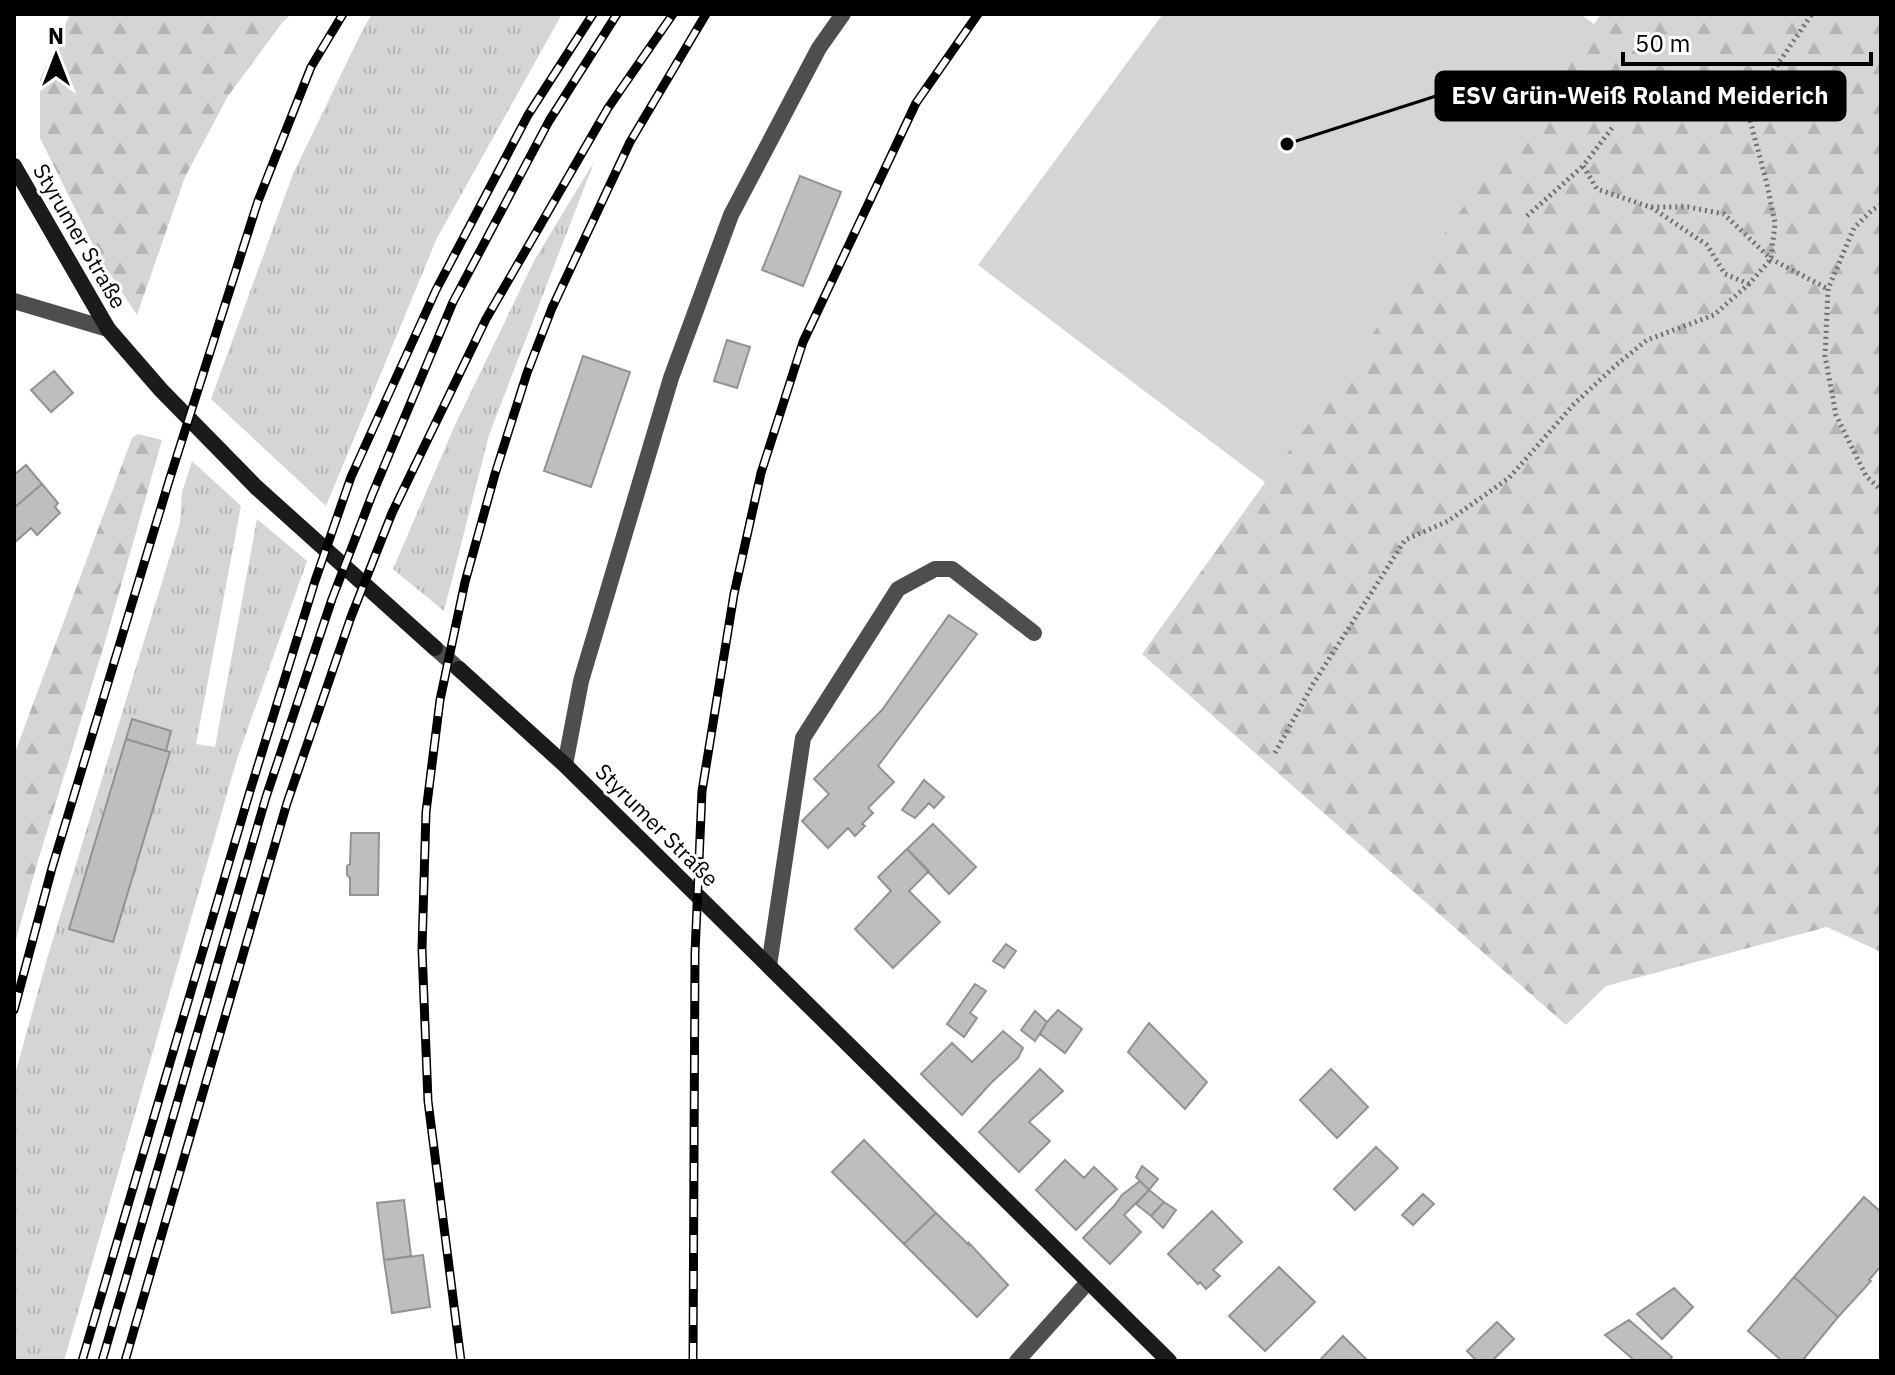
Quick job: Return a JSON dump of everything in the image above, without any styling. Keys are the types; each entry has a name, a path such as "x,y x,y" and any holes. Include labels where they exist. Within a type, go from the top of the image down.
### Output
{"street":[{"path":"565,765 581,681 671,378 731,215 819,48 843,14"},
{"name":"Styrumer Straße","path":"14,166 108,329 161,390 256,487 565,765 1169,1361"},
{"name":"Styrumer Straße","path":"14,301 108,329"},
{"path":"769,966 803,738 898,589 935,569 952,569 1034,633"},
{"path":"1017,1361 1088,1282"}],"path":[{"path":"1275,753 1313,684 1405,540 1448,521 1509,478 1573,405 1615,366 1647,340 1714,315 1749,284 1771,259 1775,223 1747,109 1812,14"},
{"path":"1527,216 1583,166 1612,128"},
{"path":"1583,166 1597,189 1650,207 1707,245 1725,274 1749,284"},
{"path":"1881,205 1854,228 1828,289 1825,356 1836,415 1866,476 1881,490"},
{"path":"1650,207 1688,207 1724,214 1771,259 1828,289"}],"green space":[{"path":"70,14 291,14 228,96 185,177 137,315 100,259 40,138 40,79"},
{"path":"372,14 562,14 437,238 326,506 211,399 293,174"},
{"path":"1163,14 1580,14 1594,24 1266,483 978,265"},
{"path":"1601,14 1881,14 1881,952 1827,927 1606,986 1566,1025 1142,654"},
{"path":"594,162 489,435 444,611 393,569 455,425 535,259"},
{"path":"138,434 162,440 14,947 14,755 132,438"},
{"path":"192,461 241,506 196,744 215,747 257,519 307,561 237,759 64,1361 14,1361 14,1078 47,959 180,523 182,492"}],"building":[{"path":"800,176 841,192 803,286 762,270"},
{"path":"727,340 750,347 737,388 714,381"},
{"path":"583,356 630,372 591,487 544,471"},
{"path":"54,371 73,393 51,412 31,390"},
{"path":"26,465 42,484 14,508 14,475"},
{"path":"42,484 58,503 55,507 60,513 37,535 31,528 14,543 14,508"},
{"path":"949,615 977,634 878,766 894,782 868,808 873,813 862,824 865,826 855,836 848,828 828,848 802,821 829,794 814,779 882,710"},
{"path":"132,719 171,731 166,751 126,739"},
{"path":"126,739 170,752 113,942 69,929"},
{"path":"924,780 944,797 934,808 929,803 915,818 902,810"},
{"path":"933,824 976,867 949,894 907,849"},
{"path":"351,833 379,833 378,895 350,895 347,866 350,864"},
{"path":"907,849 929,871 909,891 940,922 893,968 855,929 891,891 878,877"},
{"path":"1006,944 1016,951 1004,968 993,961"},
{"path":"975,984 986,991 970,1013 977,1018 964,1037 947,1024"},
{"path":"1058,1010 1082,1029 1065,1053 1040,1034"},
{"path":"1035,1011 1047,1022 1035,1041 1021,1030"},
{"path":"1149,1023 1207,1082 1185,1109 1128,1052"},
{"path":"1003,1031 1023,1048 1018,1058 962,1115 921,1074 952,1043 972,1062"},
{"path":"1040,1069 1063,1091 1029,1122 1050,1141 1019,1172 979,1132"},
{"path":"1331,1069 1368,1107 1337,1138 1300,1100"},
{"path":"864,1140 936,1213 904,1244 832,1172"},
{"path":"1376,1147 1398,1168 1355,1210 1334,1189"},
{"path":"1065,1160 1084,1178 1094,1167 1117,1189 1076,1230 1036,1190"},
{"path":"1142,1166 1158,1179 1149,1190 1136,1177"},
{"path":"1140,1181 1149,1190 1124,1215 1141,1232 1110,1264 1083,1238 1122,1195"},
{"path":"1149,1190 1164,1202 1151,1216 1136,1204"},
{"path":"1423,1194 1434,1204 1413,1225 1402,1215"},
{"path":"1864,1197 1881,1212 1881,1266 1838,1317 1794,1277"},
{"path":"404,1200 411,1256 384,1260 377,1203"},
{"path":"1164,1202 1176,1210 1163,1228 1151,1216"},
{"path":"1212,1211 1242,1242 1213,1270 1220,1276 1206,1289 1168,1254"},
{"path":"936,1213 1008,1285 977,1317 904,1244"},
{"path":"423,1255 430,1307 392,1313 384,1260"},
{"path":"1279,1267 1315,1302 1265,1351 1229,1316"},
{"path":"1794,1277 1838,1317 1802,1361 1782,1361 1748,1331"},
{"path":"1674,1288 1693,1307 1662,1339 1637,1314"},
{"path":"1629,1320 1672,1357 1668,1361 1635,1361 1605,1335"},
{"path":"1497,1322 1514,1339 1492,1361 1477,1361 1467,1351"},
{"path":"1343,1336 1368,1361 1319,1361"}],"railway":[{"path":"14,1010 52,868 169,481 258,201 311,67 343,14"},
{"path":"82,1361 250,791 315,581 351,477 436,290 528,115 593,14"},
{"path":"102,1361 266,797 332,599 453,302 549,121 617,14"},
{"path":"125,1361 287,803 351,617 392,513 486,319 608,108 673,14"},
{"path":"461,1361 428,1101 422,949 426,812 440,700 465,582 495,474 527,373 552,308 630,142 706,14"},
{"path":"693,1361 695,953 702,791 734,594 761,473 803,342 916,103 978,14"}],"place":[{"name":"ESV Grün-Weiß Roland Meiderich","path":"1287,144"}]}
